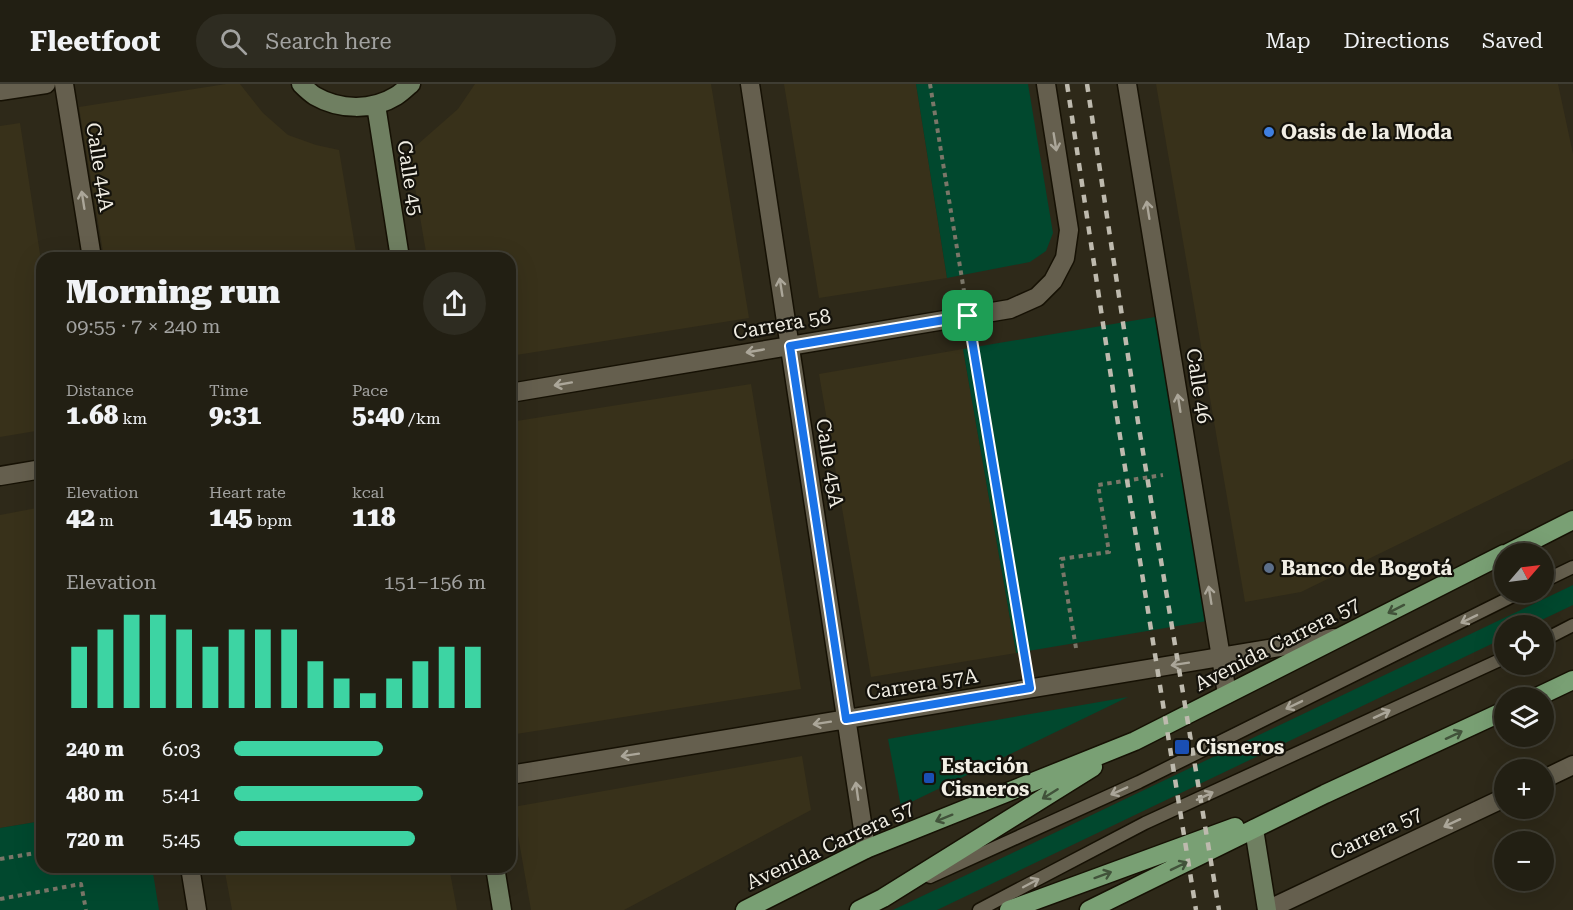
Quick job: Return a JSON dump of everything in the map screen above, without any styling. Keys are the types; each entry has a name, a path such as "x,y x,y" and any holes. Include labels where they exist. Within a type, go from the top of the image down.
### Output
{"main road":[{"name":"Avenida Carrera 57","path":"1527,543 1573,520"},
{"name":"Avenida Carrera 57","path":"859,910 883,898 1135,741 1494,560"},
{"path":"1554,689 1573,680"},
{"path":"1089,910 1324,794 1494,716"},
{"name":"Avenida Carrera 57","path":"745,910 866,849 1135,741"},
{"path":"1009,910 1324,794"}],"street":[{"path":"0,91 46,84"},
{"name":"Calle 44A","path":"64,84 91,252"},
{"path":"301,84 315,96 334,104 355,107 376,105 396,96 411,84"},
{"name":"Calle 45A","path":"750,84 866,849"},
{"name":"Carrera 58","path":"516,392 1010,309 1037,297 1053,281 1065,258 1069,230 1046,84"},
{"name":"Calle 46","path":"1127,84 1227,694"},
{"name":"Calle 45","path":"376,105 399,252"},
{"path":"0,476 36,470"},
{"name":"Carrera 57A","path":"516,774 1341,637"},
{"path":"1554,774 1573,765"},
{"name":"Carrera 57","path":"1267,910 1494,803"},
{"path":"1254,828 1267,910"},
{"path":"191,873 197,910"},
{"path":"496,873 502,910"}],"lane":[{"path":"1554,576 1573,567"},
{"path":"883,898 1139,783 1499,603"},
{"path":"1554,635 1573,625"},
{"path":"979,910 1145,824 1494,663"}],"path":[{"path":"930,84 1030,688"},
{"path":"1076,648 1061,559 1109,552 1098,485 1163,475"},
{"path":"0,859 36,853"},
{"path":"0,899 81,884 86,910"}],"shaded area":[{"path":"226,84 240,84 263,113 288,135 339,150 356,252 103,252 79,107"},
{"path":"475,84 711,84 749,318 516,355 516,252 426,252 409,152 458,109"},
{"path":"784,84 916,84 947,278 819,298"},
{"path":"1156,84 1558,84 1573,154 1573,459 1301,592 1245,602"},
{"path":"20,123 40,252 36,252 36,431 0,437 0,126"},
{"path":"963,349 1016,653 871,677 819,374"},
{"path":"751,384 801,689 516,734 516,421"},
{"path":"36,508 36,822 0,828 0,515"},
{"path":"802,756 811,810 624,910 531,910 516,824 516,806"},
{"path":"225,873 450,873 457,910 232,910"}],"green space":[{"path":"916,84 1028,84 1053,233 1046,251 1030,262 947,278"},
{"path":"1155,317 1207,621 1016,653 963,349"},
{"path":"1573,585 1573,605 1552,615 1510,615 1535,603 1554,603 1554,594"},
{"path":"1494,623 1494,643 937,910 893,910"},
{"path":"1128,697 901,807 888,739"},
{"path":"36,822 36,873 153,873 159,910 0,910 0,828"}],"railway":[{"path":"1067,84 1119,430 1196,910"},
{"path":"1087,84 1138,422 1219,910"}],"place":[{"name":"Oasis de la Moda","path":"1269,132"},
{"name":"Banco de Bogotá","path":"1269,568"},
{"name":"Cisneros","path":"1182,747"},
{"name":"Estación Cisneros","path":"929,778"}],"route":[{"path":"968,316 1030,688 846,719 790,346 968,316"}]}
